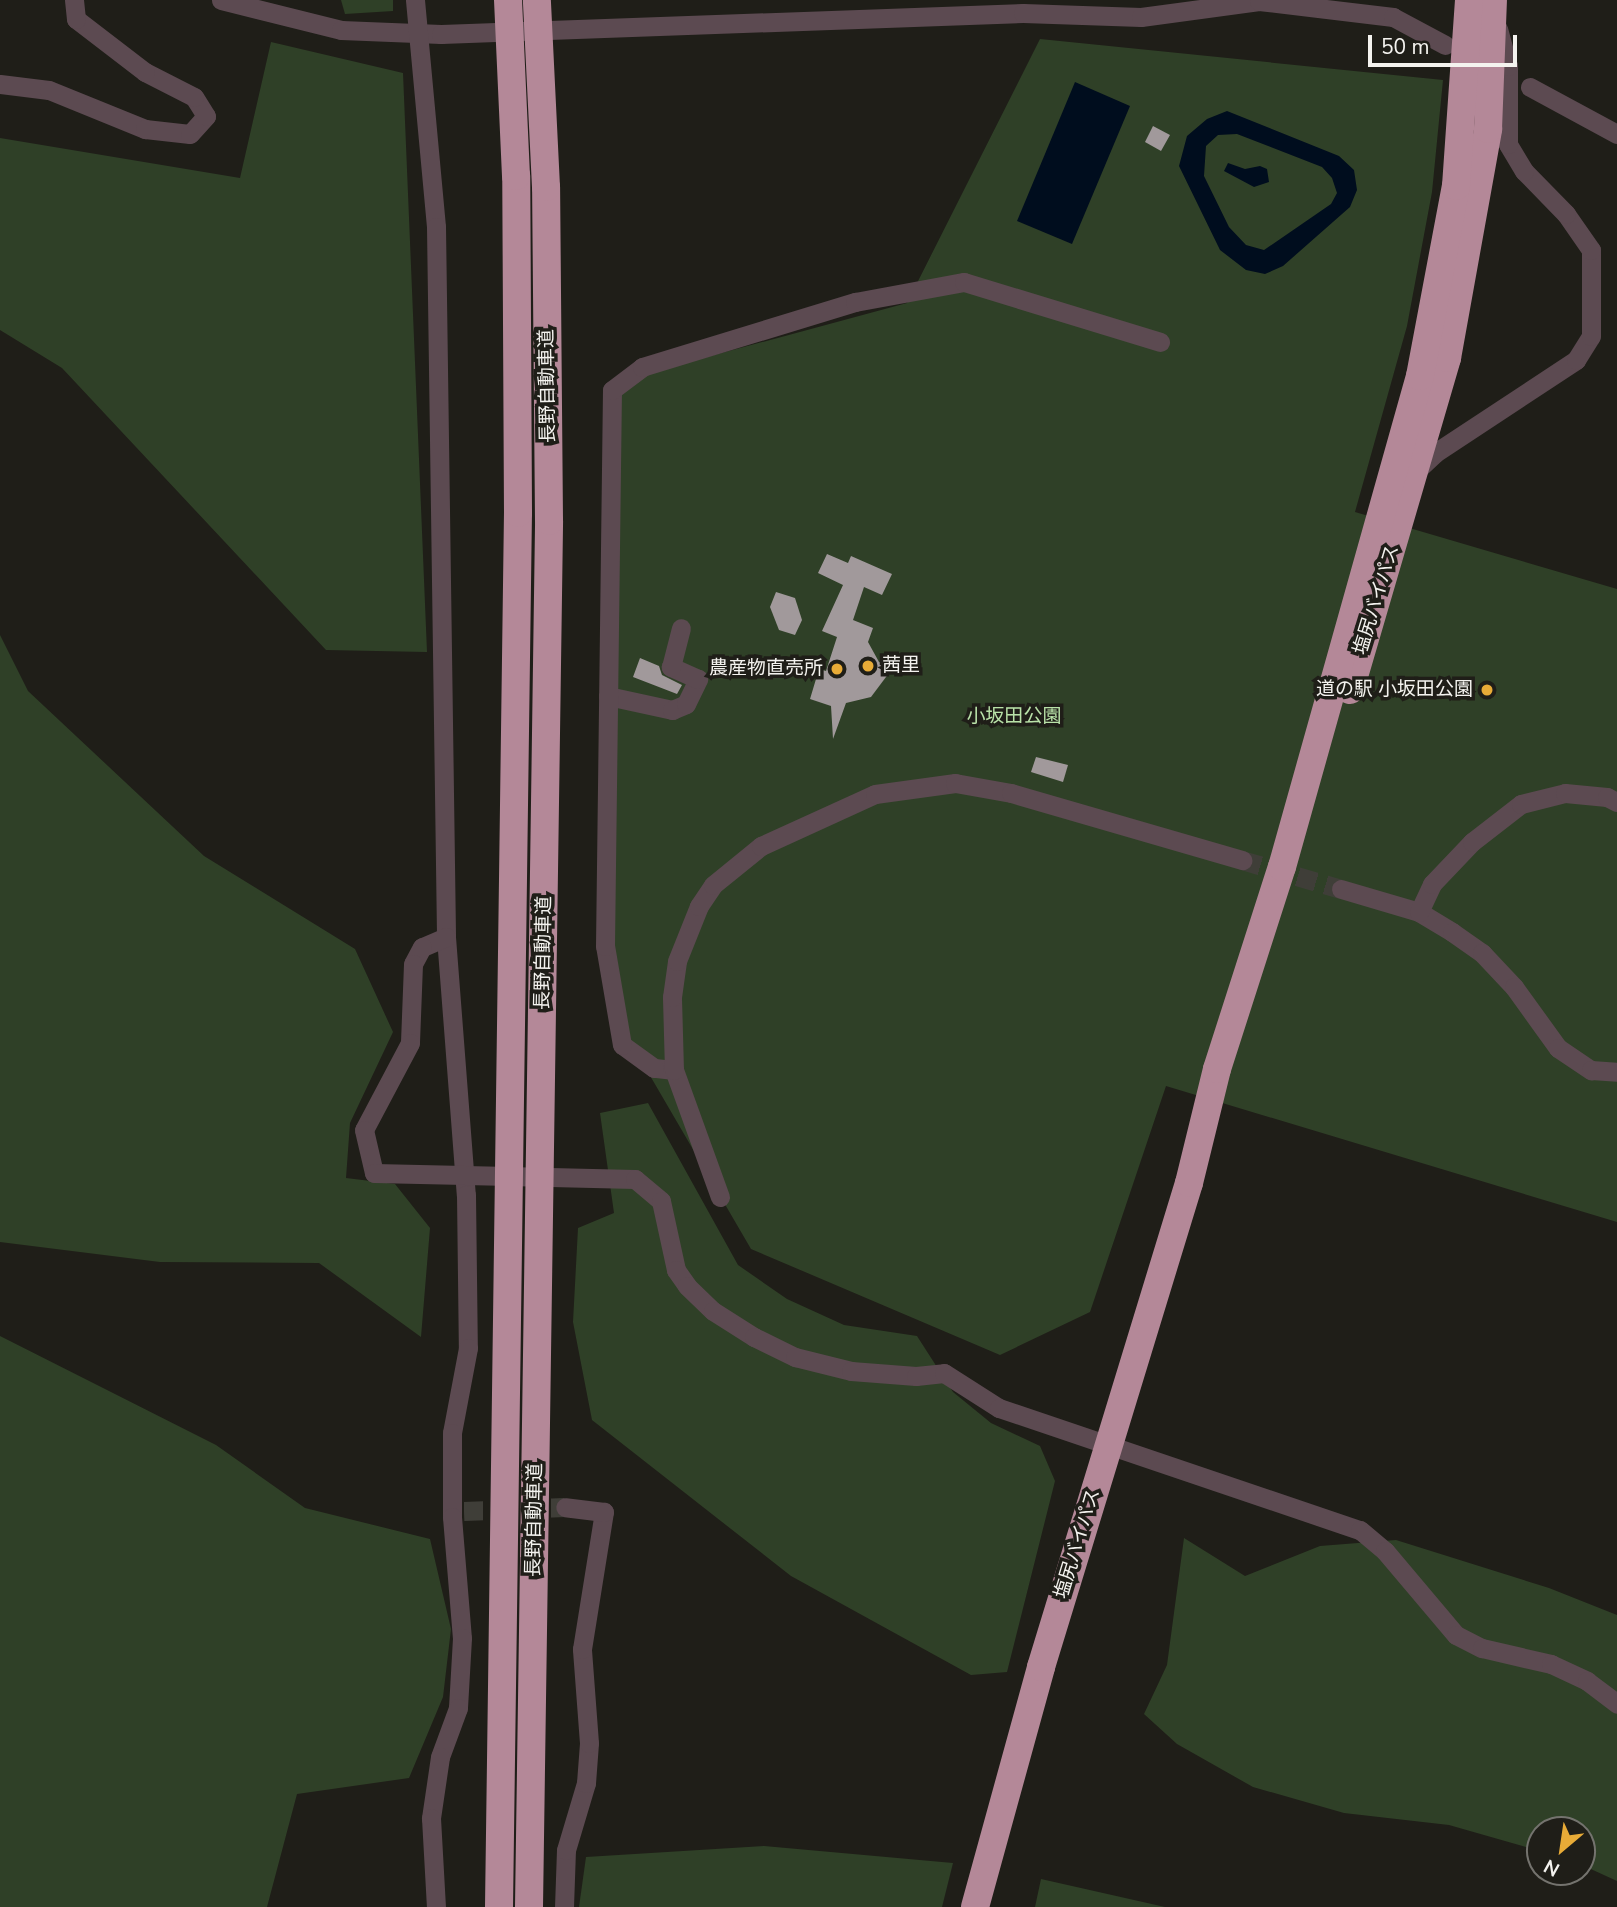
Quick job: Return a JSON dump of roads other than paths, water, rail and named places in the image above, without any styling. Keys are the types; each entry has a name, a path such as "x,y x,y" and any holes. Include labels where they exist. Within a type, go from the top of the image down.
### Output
{"highway":[{"name":"長野自動車道","path":"499,1907 518,513 516,176 508,0"},
{"name":"長野自動車道","path":"529,1907 549,521 546,187 537,0"},
{"name":"塩尻バイパス","path":"975,1905 1107,1444 1189,1183 1217,1069 1342,661 1341,648 1420,376 1456,186 1469,0"},
{"name":"塩尻バイパス","path":"1189,1183 1229,1096 1416,471 1447,358 1488,129 1493,7"}],"street":[{"path":"0,84 49,90 145,129 190,134 206,116 194,97 145,72 76,19 74,0"},
{"path":"221,0 341,30 441,34 1023,13 1141,17 1259,1 1393,17 1445,45"},
{"path":"415,0 436,227 446,937 466,1209 468,1348 452,1433 462,1638 458,1708 440,1757 432,1818 436,1907"},
{"path":"1416,471 1435,453 1576,360 1591,336 1591,250 1566,214 1524,171 1508,144 1508,66 1493,7"},
{"path":"1530,87 1617,134"},
{"path":"674,1070 654,1068 622,1045 605,946 612,390 642,367 855,302 964,282 1160,342"},
{"path":"608,696 672,710 686,704 698,679 671,667 681,628"},
{"path":"720,1197 674,1070 673,997 677,961 699,906 713,885 761,846 838,807 912,786 955,783 1011,793 1242,860"},
{"path":"1419,912 1440,876 1472,842 1521,804 1565,793 1607,797 1617,802"},
{"path":"1341,889 1419,912 1482,953 1514,987 1558,1048 1591,1069 1617,1072"},
{"path":"446,937 422,947 414,964 410,1044 364,1130 374,1173 606,1176 635,1179 650,1188 661,1202 676,1270 687,1286 713,1311 754,1337 795,1357 851,1371 916,1376 944,1373 999,1408 1360,1530 1385,1551 1456,1635 1482,1648 1550,1664 1587,1681 1617,1704"},
{"path":"564,1907 566,1850 586,1783 589,1742 582,1648 604,1512 565,1507"}],"water":[{"path":"1075,82 1130,106 1072,244 1017,221"},
{"path":"1227,111 1339,156 1354,170 1357,190 1350,207 1283,266 1265,274 1246,270 1220,250 1179,166 1187,136 1207,119","holes":["1237,134 1322,167 1332,178 1337,193 1331,204 1264,250 1246,245 1229,227 1204,176 1206,146 1218,135"]},
{"path":"1228,163 1245,169 1260,166 1267,169 1269,182 1254,187 1224,171"}],"tunnel":[{"path":"1242,860 1341,889"},
{"path":"464,1511 565,1507"}],"place":[{"name":"茜里","path":"868,666"},
{"name":"農産物直売所","path":"837,669"},
{"name":"道の駅 小坂田公園","path":"1487,690"}],"park label":[{"name":"小坂田公園","path":"1014,717"}]}
